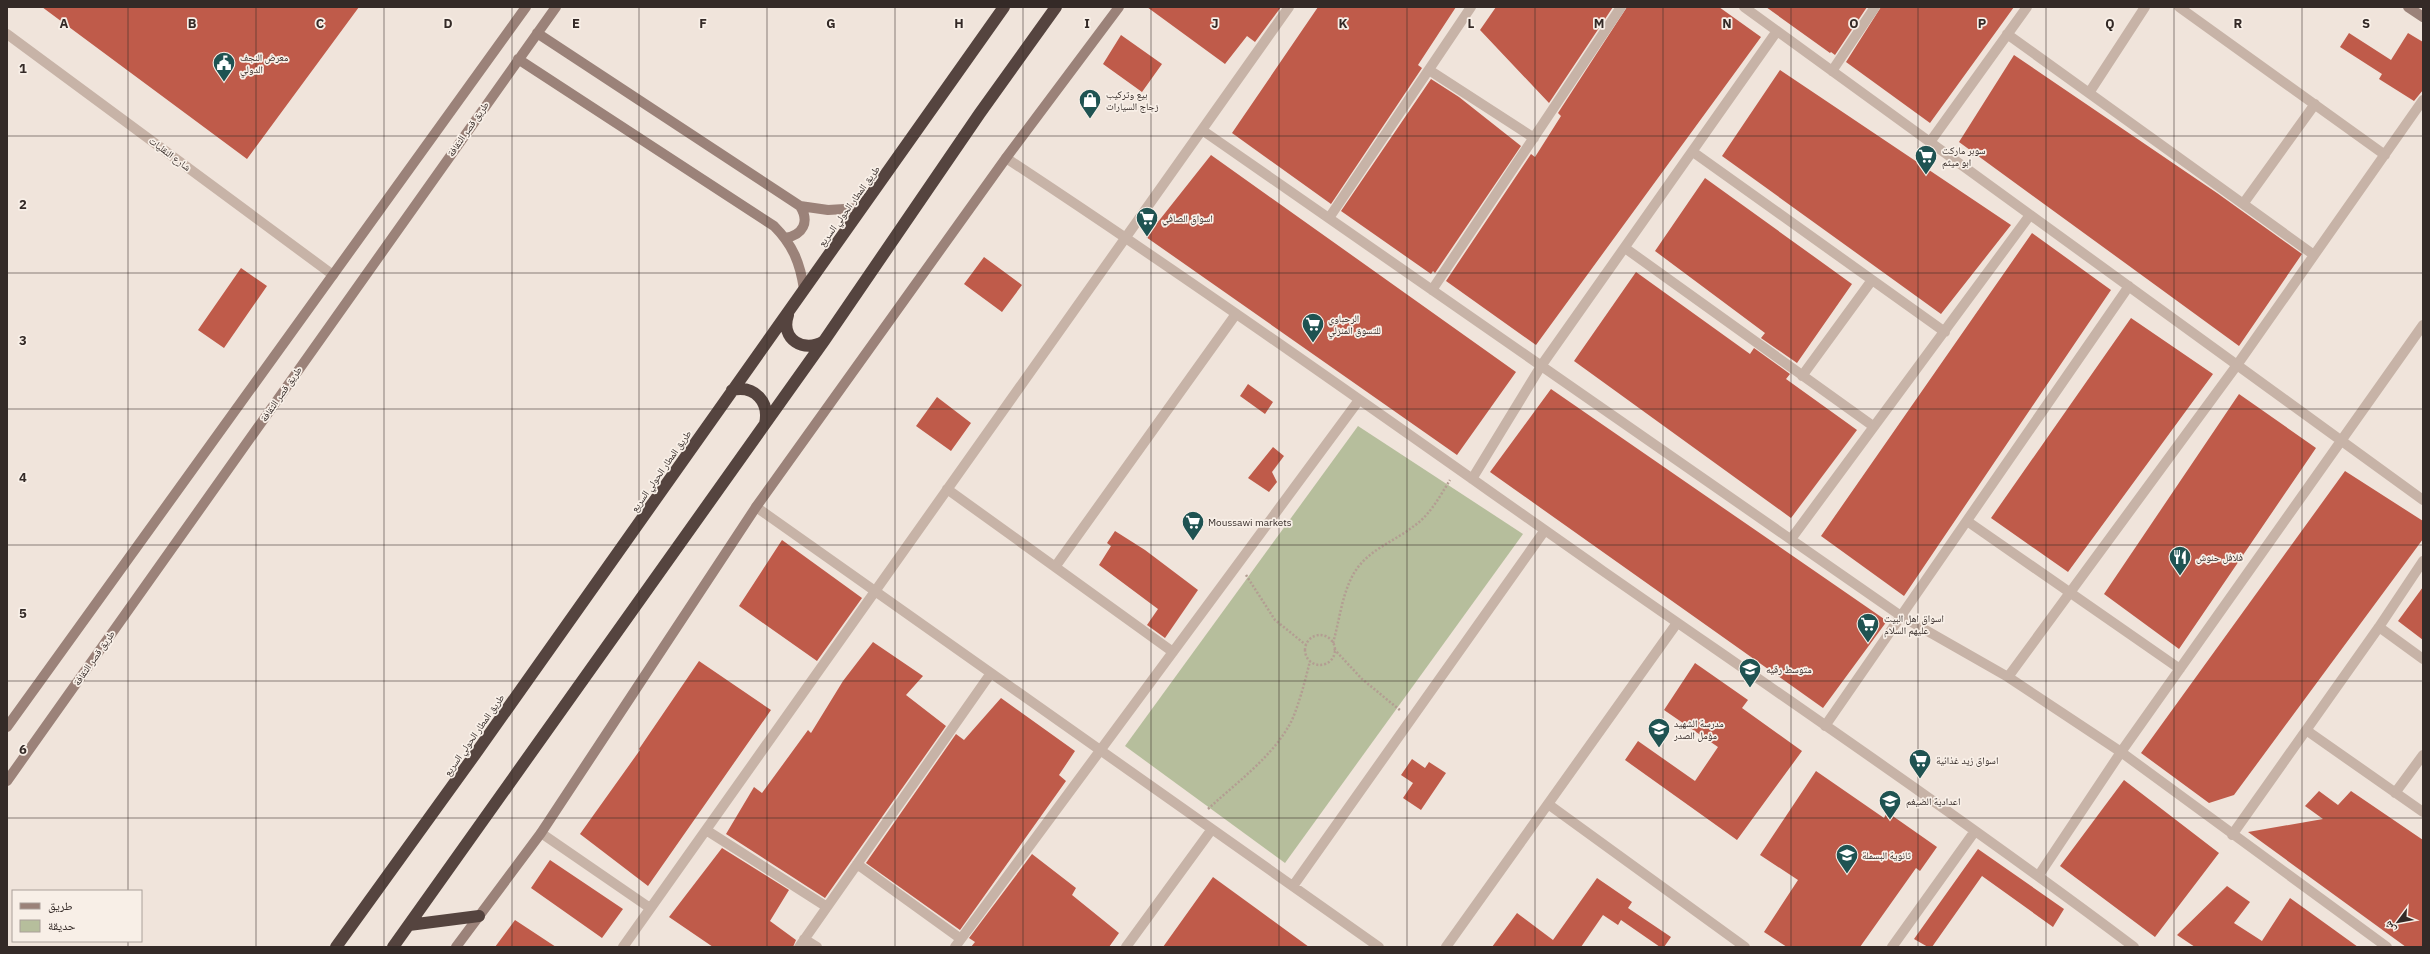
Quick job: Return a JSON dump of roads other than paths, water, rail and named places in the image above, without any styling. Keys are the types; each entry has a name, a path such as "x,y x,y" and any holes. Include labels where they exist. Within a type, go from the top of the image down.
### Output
{"highway":[{"name":"طريق المطار الحولي السريع","path":"336,947 476,753 732,390 788,314 861,208 876,189 1004,7"},
{"path":"393,947 824,341 980,113 1056,7"},
{"path":"788,314 786,327 793,340 798,344 812,346 824,341"},
{"path":"732,390 747,389 759,396 766,409 765,424"},
{"path":"409,925 479,916"}],"street":[{"path":"7,727 526,7"},
{"name":"طريق قصر الثقافة","path":"7,781 556,7"},
{"path":"456,947 541,833 756,507 1006,158 1119,7"},
{"path":"623,947 1289,7"},
{"path":"1329,218 1471,7"},
{"path":"1432,290 1621,7"},
{"path":"1744,7 2423,500"},
{"path":"1832,71 1875,7"},
{"path":"1930,142 2027,7"},
{"path":"2089,92 2145,7"},
{"path":"2179,7 2385,155"},
{"path":"2408,7 2423,17"},
{"path":"1472,479 1542,366 1777,31"},
{"path":"537,33 800,206 805,214 806,223 802,231 794,236 785,238"},
{"name":"شارع النقليات","path":"7,34 333,275"},
{"path":"2007,34 2314,255"},
{"path":"518,59 765,219 785,238 797,256 804,290"},
{"path":"1429,70 1534,138"},
{"path":"2008,677 2237,365 2423,100"},
{"path":"2243,204 2315,104"},
{"path":"1202,130 1901,616 2008,677 2121,752 2232,835 2388,947"},
{"path":"1693,152 1945,332"},
{"path":"1006,158 1126,237 1458,468 1677,623 2039,875 2134,947"},
{"path":"800,206 828,210 861,208"},
{"path":"1790,539 1945,332 2030,215"},
{"path":"1625,248 1874,426"},
{"path":"1802,376 1872,280"},
{"path":"1825,726 2129,286"},
{"path":"1055,567 1236,314"},
{"path":"2039,875 2121,752 2340,440 2420,336 2423,325"},
{"path":"857,864 958,943 1359,400"},
{"path":"947,489 1173,652"},
{"path":"756,507 1379,947"},
{"path":"1967,521 2180,669"},
{"path":"1293,886 1412,720 1545,530"},
{"path":"2232,835 2379,627 2423,561"},
{"path":"1446,947 1677,623"},
{"path":"2379,627 2423,659"},
{"path":"817,947 801,943 991,673"},
{"path":"2306,730 2423,812"},
{"path":"2395,793 2423,755"},
{"path":"1548,804 1745,947"},
{"path":"1126,947 1212,829"},
{"path":"706,830 827,907"},
{"path":"1892,947 1975,831"},
{"path":"541,833 650,908"}],"place":[{"name":"معرض النجف الدولي","path":"224,82"},
{"name":"بيع وتركيب زجاج السيارات","path":"1090,120"},
{"name":"سوبر ماركت ابو ميثم","path":"1926,176"},
{"name":"اسواق الصافي","path":"1147,238"},
{"name":"الرحباوي للتسوق المنزلي","path":"1313,344"},
{"name":"Moussawi markets","path":"1193,542"},
{"name":"فلافل حنوش","path":"2180,576"},
{"name":"اسواق اهل البيت عليهم السلام","path":"1868,644"},
{"name":"متوسط رقيه","path":"1750,688"},
{"name":"مدرسة الشهيد مؤمل الصدر","path":"1659,748"},
{"name":"اسواق زيد غذائية","path":"1920,780"},
{"name":"اعدادية الضيغم","path":"1890,820"},
{"name":"ثانوية البسملة","path":"1847,874"}]}
